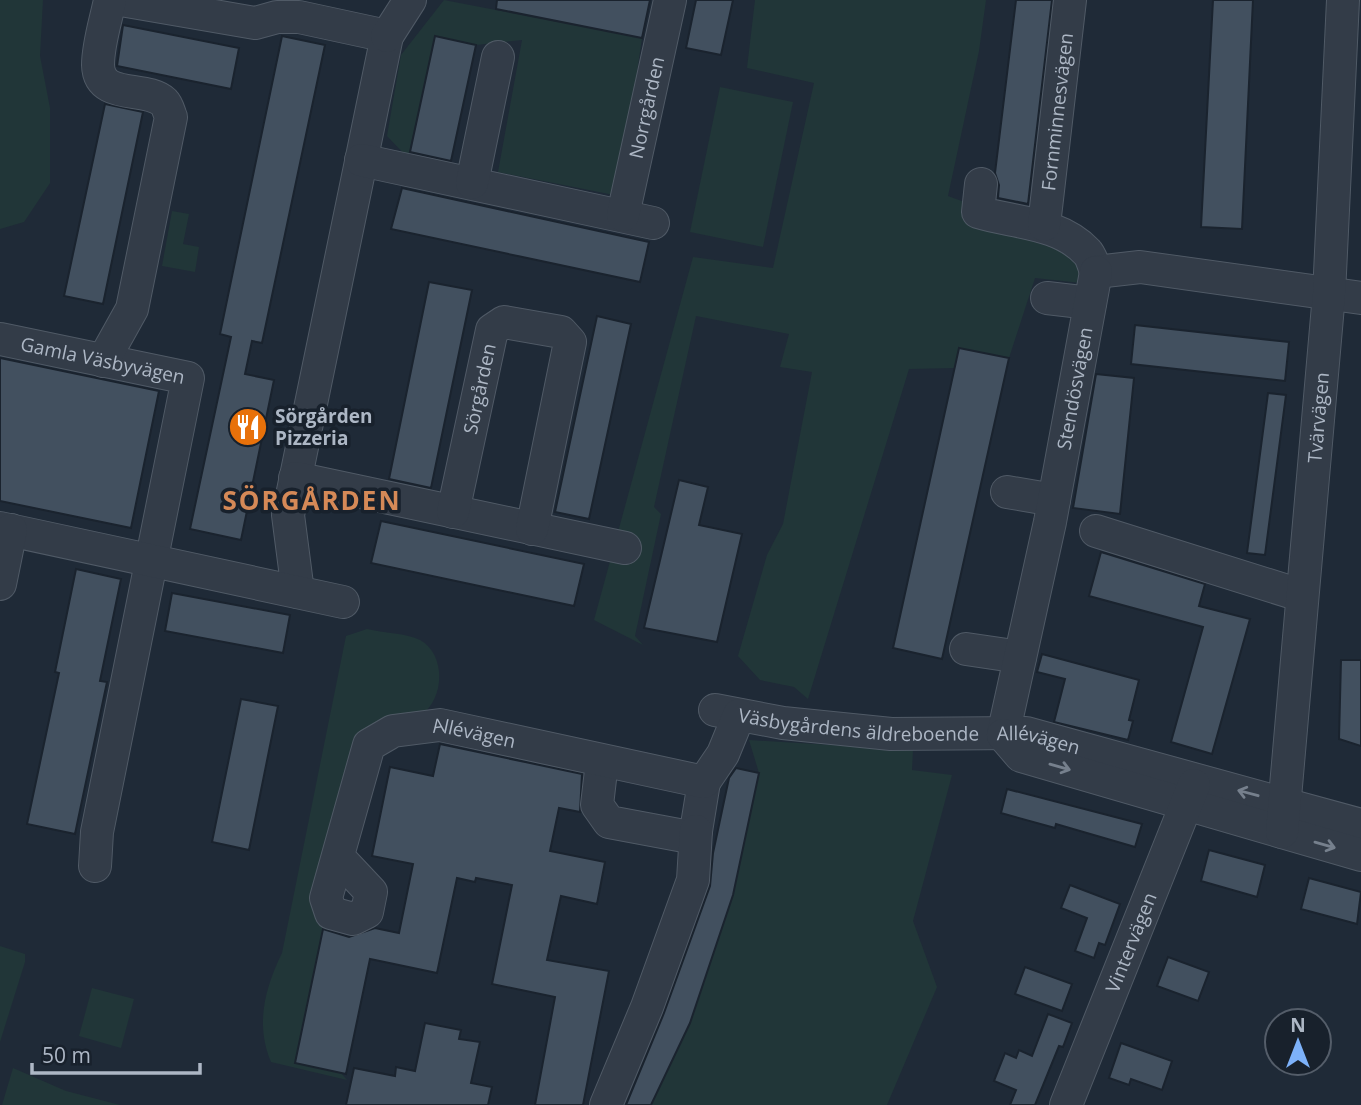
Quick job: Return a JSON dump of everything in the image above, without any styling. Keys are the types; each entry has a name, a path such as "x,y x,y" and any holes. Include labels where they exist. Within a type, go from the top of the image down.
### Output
{"street":[{"path":"103,361 132,309 171,117 166,103 158,98 111,87 101,77 98,65 110,0"},
{"path":"121,0 255,23 278,17 299,17 387,36"},
{"path":"298,592 288,514 387,36 410,0"},
{"name":"Norrgården","path":"623,215 670,0"},
{"name":"Fornminnesvägen","path":"1044,225 1070,0"},
{"name":"Tvärvägen","path":"1283,818 1300,595 1329,293 1343,0"},
{"path":"472,183 498,58"},
{"path":"361,160 653,223"},
{"path":"981,184 978,212 1004,220 1044,225 1088,252 1096,272 1140,267 1361,298"},
{"name":"Stendösvägen","path":"1003,735 1054,500 1096,272"},
{"path":"1047,298 1090,303"},
{"name":"Sörgården","path":"453,512 492,330 504,322 561,332 570,342 532,529"},
{"name":"Gamla Väsbyvägen","path":"0,339 188,377 153,561"},
{"path":"295,478 625,548"},
{"path":"1007,492 1054,500"},
{"path":"0,584 5,529 343,602"},
{"path":"1096,531 1300,595"},
{"path":"95,866 97,832 153,561"},
{"path":"966,649 1020,657"},
{"name":"Väsbygårdens äldreboende","path":"704,782 723,754 727,712 783,723 891,734 1003,735"},
{"name":"Allévägen","path":"340,858 369,745 393,731 440,725 704,782"},
{"name":"Allévägen","path":"1003,735 1021,756 1192,792 1283,818 1361,855"},
{"path":"602,762 597,805 609,822 684,836 696,831"},
{"path":"606,1105 647,1007 693,880 696,831 704,782"},
{"name":"Vintervägen","path":"1066,1105 1192,792"},
{"name":"Allévägen","path":"1283,818 1361,825"}],"green space":[{"path":"0,0 43,0 40,56 50,108 50,183 24,222 0,229"},
{"path":"444,0 642,38 619,196 498,172 522,40 476,45 435,37 408,158 387,136 401,55"},
{"path":"755,0 986,0 979,51 948,196 967,203 968,219 1082,258 1081,283 1035,278 1009,358 960,348 955,368 909,369 808,699 794,687 760,680 738,656 767,555 783,524 812,372 780,367 789,334 696,316 654,507 661,514 635,636 643,645 594,620 693,257 773,268 814,83 747,68"},
{"path":"720,87 793,102 763,247 690,232"},
{"path":"172,211 189,214 183,244 199,247 195,272 162,266"},
{"path":"367,629 420,640 435,656 439,678 438,689 429,708 421,715 394,721 325,918 295,1063 341,1073 347,1080 271,1062 266,1048 263,1020 267,993 282,953 346,636"},
{"path":"749,740 913,750 912,770 952,775 913,921 937,987 887,1105 651,1105 689,1025 734,888 759,773"},
{"path":"0,946 25,954 25,962 0,1042"},
{"path":"92,988 134,999 121,1048 79,1036"},
{"path":"13,1068 66,1091 120,1105 2,1105"}],"building":[{"path":"497,0 650,0 642,38 496,9"},
{"path":"696,0 733,0 721,55 686,48"},
{"path":"1016,0 1052,0 1028,204 998,198 999,185 995,173"},
{"path":"1213,0 1253,0 1242,229 1201,227"},
{"path":"123,25 239,48 231,89 117,66"},
{"path":"282,36 325,45 262,343 252,341 245,374 274,380 241,540 190,529 231,337 220,334"},
{"path":"435,36 476,45 451,161 410,152"},
{"path":"105,104 143,112 103,304 64,296"},
{"path":"402,188 649,242 640,282 391,229"},
{"path":"429,282 472,290 431,488 389,479"},
{"path":"597,316 631,324 589,519 555,512"},
{"path":"1135,325 1289,342 1285,381 1131,364"},
{"path":"959,348 1009,358 942,659 893,648"},
{"path":"0,358 159,391 131,528 0,501"},
{"path":"1096,374 1134,378 1120,514 1073,508"},
{"path":"1268,393 1286,395 1265,555 1247,553"},
{"path":"679,480 708,487 699,525 742,534 717,642 644,628"},
{"path":"381,521 584,564 574,606 371,563"},
{"path":"1101,552 1205,584 1199,606 1250,619 1212,754 1171,742 1203,627 1089,596"},
{"path":"76,569 121,579 100,681 107,682 75,834 27,824 59,673 55,672"},
{"path":"172,593 290,615 283,653 165,631"},
{"path":"1042,654 1139,680 1129,720 1133,721 1128,740 1054,722 1065,679 1037,672"},
{"path":"1341,660 1361,660 1361,746 1339,739"},
{"path":"241,699 278,706 249,850 212,842"},
{"path":"440,744 582,774 580,812 559,808 550,851 605,862 597,904 561,896 547,960 609,971 583,1105 535,1105 555,997 492,984 512,885 476,878 475,882 457,878 437,973 370,959 346,1074 295,1063 323,929 349,937 375,928 399,933 413,864 372,856 390,767 433,776"},
{"path":"736,768 759,773 733,895 690,1023 651,1105 626,1105 664,1013 710,886 713,853 729,778"},
{"path":"1007,789 1142,824 1135,847 1056,824 1055,828 1001,813"},
{"path":"1209,850 1265,865 1257,897 1201,881"},
{"path":"1309,878 1361,892 1357,924 1301,909"},
{"path":"1070,885 1120,904 1105,945 1099,943 1094,958 1075,951 1087,918 1061,908"},
{"path":"1168,957 1209,972 1198,1001 1157,986"},
{"path":"1025,967 1072,984 1062,1011 1015,994"},
{"path":"1048,1014 1072,1023 1063,1047 1059,1046 1035,1105 1010,1105 1016,1090 994,1081 1005,1053 1016,1058 1019,1050 1032,1056"},
{"path":"425,1023 461,1030 459,1039 480,1042 471,1083 492,1087 488,1105 346,1105 354,1068 395,1076 396,1067 415,1071"},
{"path":"1121,1043 1172,1061 1162,1090 1131,1079 1129,1085 1109,1078"}],"place":[{"name":"Sörgården Pizzeria","path":"248,427"}],"district":[{"name":"SÖRGÅRDEN","path":"312,500"}]}
